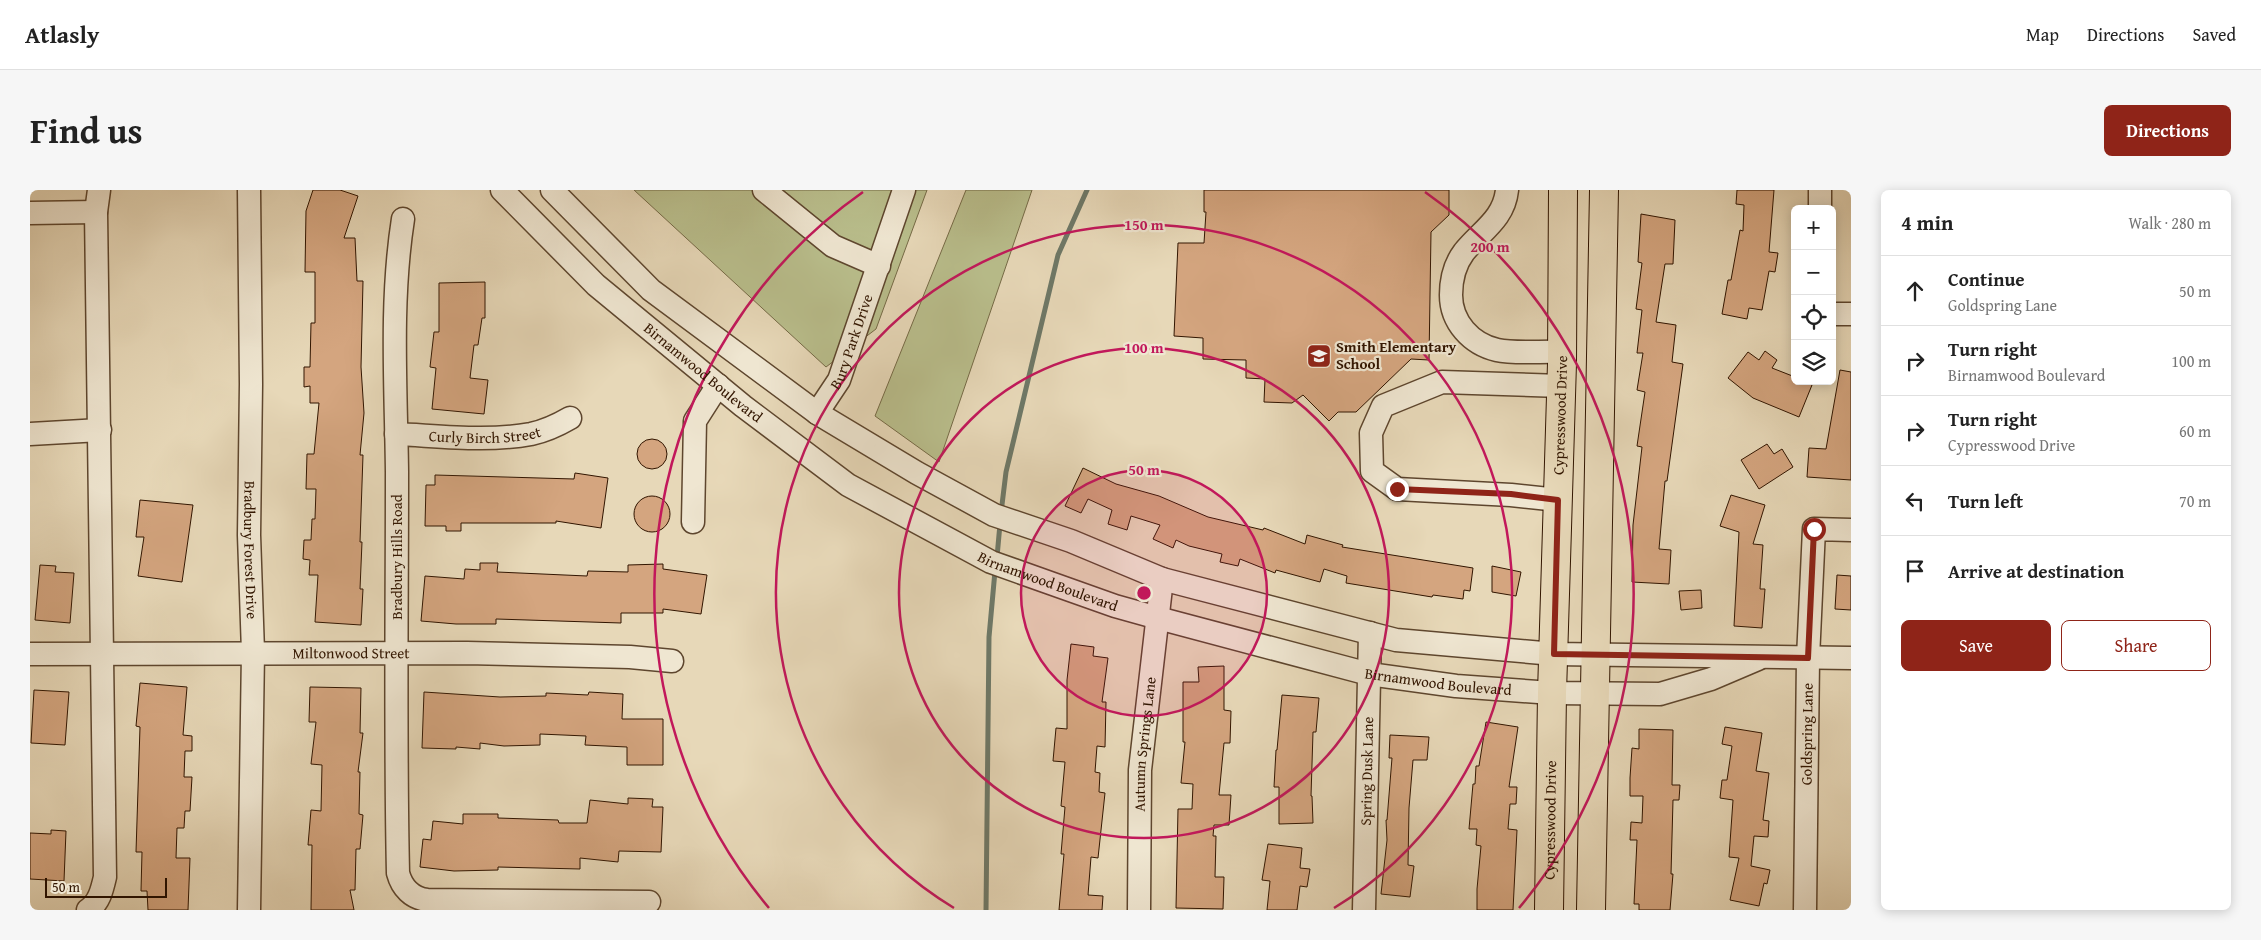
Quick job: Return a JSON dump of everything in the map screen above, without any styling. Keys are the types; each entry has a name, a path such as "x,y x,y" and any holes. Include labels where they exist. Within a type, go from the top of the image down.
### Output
{"main road":[{"name":"Cypresswood Drive","path":"1550,910 1552,693 1562,367 1563,190"},
{"path":"1591,910 1593,695 1604,190"},
{"path":"1562,367 1601,364"}],"street":[{"path":"88,910 102,892 105,877 96,212 99,190"},
{"name":"Bradbury Forest Drive","path":"249,190 251,384 249,535 253,652 249,910"},
{"name":"Birnamwood Boulevard","path":"502,190 596,285 718,386 848,485 991,562 1115,606 1158,618 1369,674 1456,686 1593,695 1660,694 1712,680 1765,656"},
{"name":"Birnamwood Boulevard","path":"552,190 651,290 817,413 917,473 994,515 1071,541 1162,579 1396,640 1554,654 1851,658"},
{"path":"764,190 833,246 879,266"},
{"name":"Bury Park Drive","path":"817,413 839,380 904,190"},
{"path":"1507,190 1505,201 1497,218 1464,252 1458,263 1451,288 1451,303 1455,317 1471,338 1498,350 1562,367"},
{"path":"1820,190 1820,205"},
{"path":"30,213 96,212"},
{"name":"Bradbury Hills Road","path":"404,219 397,266 396,655 398,873 400,883 410,893 427,900 649,902"},
{"path":"1836,314 1851,314"},
{"path":"1558,500 1511,494 1397,489 1372,472 1371,433 1383,406 1442,382 1562,367"},
{"path":"693,522 694,421 718,386"},
{"name":"Curly Birch Street","path":"396,434 475,437 517,436 548,429 570,418"},
{"path":"30,434 100,430"},
{"name":"Goldspring Lane","path":"1805,910 1808,658 1814,529 1851,530"},
{"name":"Autumn Springs Lane","path":"1139,910 1140,770 1162,579"},
{"name":"Spring Dusk Lane","path":"1364,910 1370,633"},
{"name":"Miltonwood Street","path":"30,654 102,655 253,652 396,655 467,653 630,656 672,661"}],"green space":[{"path":"634,190 927,190 876,329 826,367"},
{"path":"966,190 1032,190 939,462 875,416"}],"building":[{"path":"313,190 340,190 358,196 344,238 355,238 357,281 363,281 361,367 364,413 360,455 363,455 360,542 362,542 360,589 363,589 361,625 315,622 318,575 309,575 310,560 303,559 304,540 311,540 312,519 315,519 316,489 306,489 307,454 314,454 319,403 310,403 310,386 304,387 304,367 310,367 311,323 315,323 315,272 305,272 306,211"},
{"path":"1204,190 1449,190 1449,215 1431,232 1429,360 1411,359 1356,412 1338,412 1329,421 1303,395 1292,403 1264,402 1265,379 1246,378 1246,360 1203,359 1203,338 1174,336 1178,243 1204,243 1206,212 1204,212"},
{"path":"1737,190 1774,190 1769,252 1778,253 1775,272 1769,271 1762,310 1749,308 1747,319 1722,314 1728,280 1731,280 1740,230 1743,231 1744,205 1736,204"},
{"path":"1641,214 1675,220 1673,264 1665,264 1656,322 1676,325 1672,362 1683,364 1667,481 1665,481 1659,549 1671,550 1669,584 1632,582 1633,525 1642,447 1637,446 1645,392 1637,390 1643,353 1637,353 1642,310 1636,309 1642,263 1638,262"},
{"path":"485,282 485,318 482,318 478,345 474,345 470,378 488,380 484,414 432,409 436,368 430,367 434,332 439,332 439,283"},
{"path":"1765,351 1777,360 1772,368 1791,375 1791,385 1812,385 1799,417 1753,398 1728,378 1748,352 1759,360"},
{"path":"1840,370 1851,372 1851,480 1807,477 1809,448 1826,449"},
{"path":"652,439 662,444 667,454 662,464 652,469 642,464 637,454 642,444"},
{"path":"1767,444 1774,454 1782,449 1793,467 1759,489 1741,460"},
{"path":"1083,468 1116,484 1159,496 1208,517 1263,530 1264,528 1305,544 1307,535 1343,545 1342,547 1473,568 1470,591 1464,590 1463,599 1433,595 1432,597 1346,583 1347,576 1324,569 1320,582 1276,570 1275,573 1240,559 1238,566 1220,562 1222,554 1189,546 1176,540 1173,548 1153,539 1160,525 1131,516 1127,530 1108,524 1112,510 1088,499 1081,513 1065,506"},
{"path":"575,473 608,478 601,528 556,521 556,523 461,523 461,531 446,531 446,526 425,526 426,485 435,485 435,475 574,479"},
{"path":"1731,495 1765,505 1753,544 1763,545 1760,589 1765,589 1762,628 1734,626 1739,532 1720,526"},
{"path":"652,496 659,497 665,501 669,507 669,521 665,527 659,531 652,532 645,531 639,527 635,521 634,514 635,507 639,501 645,497"},
{"path":"140,500 193,505 182,582 138,576 144,537 136,537"},
{"path":"480,563 498,563 497,572 587,576 588,571 628,572 628,565 663,564 663,569 707,575 701,614 663,609 663,613 621,613 621,623 496,619 496,624 456,624 421,621 425,576 464,579 465,569 480,570"},
{"path":"40,565 56,566 55,572 74,573 70,623 35,620"},
{"path":"1492,566 1521,572 1516,596 1492,592"},
{"path":"1837,575 1851,576 1851,610 1835,609"},
{"path":"1701,590 1702,608 1681,610 1679,591"},
{"path":"1071,644 1094,647 1093,656 1108,658 1102,702 1106,702 1105,747 1097,746 1095,772 1100,773 1099,792 1105,793 1098,858 1091,857 1088,895 1103,896 1102,910 1059,910 1064,854 1061,854 1065,807 1061,806 1065,762 1053,761 1056,728 1067,729 1067,680"},
{"path":"1224,666 1224,710 1231,711 1230,743 1224,743 1219,795 1231,795 1229,825 1214,825 1213,836 1216,836 1215,877 1224,877 1223,909 1176,908 1178,809 1192,809 1193,784 1181,783 1185,742 1183,742 1183,682 1199,682 1198,667"},
{"path":"140,683 187,687 183,735 192,736 192,751 185,751 184,777 192,777 190,811 185,811 184,828 177,828 176,858 190,858 188,910 148,910 147,891 141,891 142,852 136,852 140,727 136,726"},
{"path":"310,687 361,688 360,733 363,733 358,772 360,772 359,814 363,815 360,849 356,849 355,890 350,890 354,910 311,910 312,845 308,845 311,810 321,811 322,765 311,764 316,722 309,722"},
{"path":"34,690 69,692 65,745 31,743"},
{"path":"424,692 500,697 546,696 546,693 588,695 589,692 623,694 622,719 663,719 663,765 627,765 627,747 585,745 586,736 540,734 540,745 504,746 480,743 480,749 456,747 456,749 422,748"},
{"path":"1282,695 1319,698 1316,732 1313,732 1311,796 1313,823 1279,824 1279,787 1274,787"},
{"path":"1486,722 1518,727 1509,787 1517,787 1516,804 1510,804 1508,829 1517,830 1513,910 1477,910 1481,846 1476,845 1477,829 1469,829 1473,784 1475,784 1476,766 1479,766"},
{"path":"1725,727 1762,733 1756,771 1769,773 1763,820 1769,821 1768,837 1754,836 1751,866 1770,870 1767,884 1764,883 1759,906 1730,900 1739,858 1729,857 1733,800 1720,798 1722,780 1727,780 1732,746 1722,744"},
{"path":"1639,729 1673,730 1672,785 1680,785 1679,800 1673,800 1671,874 1673,874 1670,910 1639,910 1639,904 1634,904 1637,840 1630,840 1631,822 1642,823 1643,796 1630,796 1630,778 1632,748 1639,749"},
{"path":"1390,735 1429,737 1427,760 1413,760 1409,808 1408,865 1414,866 1410,897 1381,894 1387,840 1386,820 1392,758 1389,758"},
{"path":"628,798 653,799 652,807 663,807 661,852 619,851 618,862 580,858 580,869 498,867 498,870 454,871 420,867 423,839 431,840 433,821 463,824 463,814 498,814 498,818 558,820 559,823 587,823 590,800 628,804"},
{"path":"51,830 66,831 64,881 30,879 30,833 51,834"},
{"path":"1268,844 1302,848 1300,868 1310,869 1307,887 1300,886 1297,910 1267,910 1270,881 1262,880"}],"waterway":[{"path":"1001,513 1006,472 1058,255 1087,190"},
{"path":"997,557 1000,524"},
{"path":"986,910 989,637 995,571"}],"place":[{"name":"Smith Elementary School","path":"1319,356"}],"route":[{"path":"1397,489 1511,494 1558,500 1554,654 1808,658 1814,529"}]}
